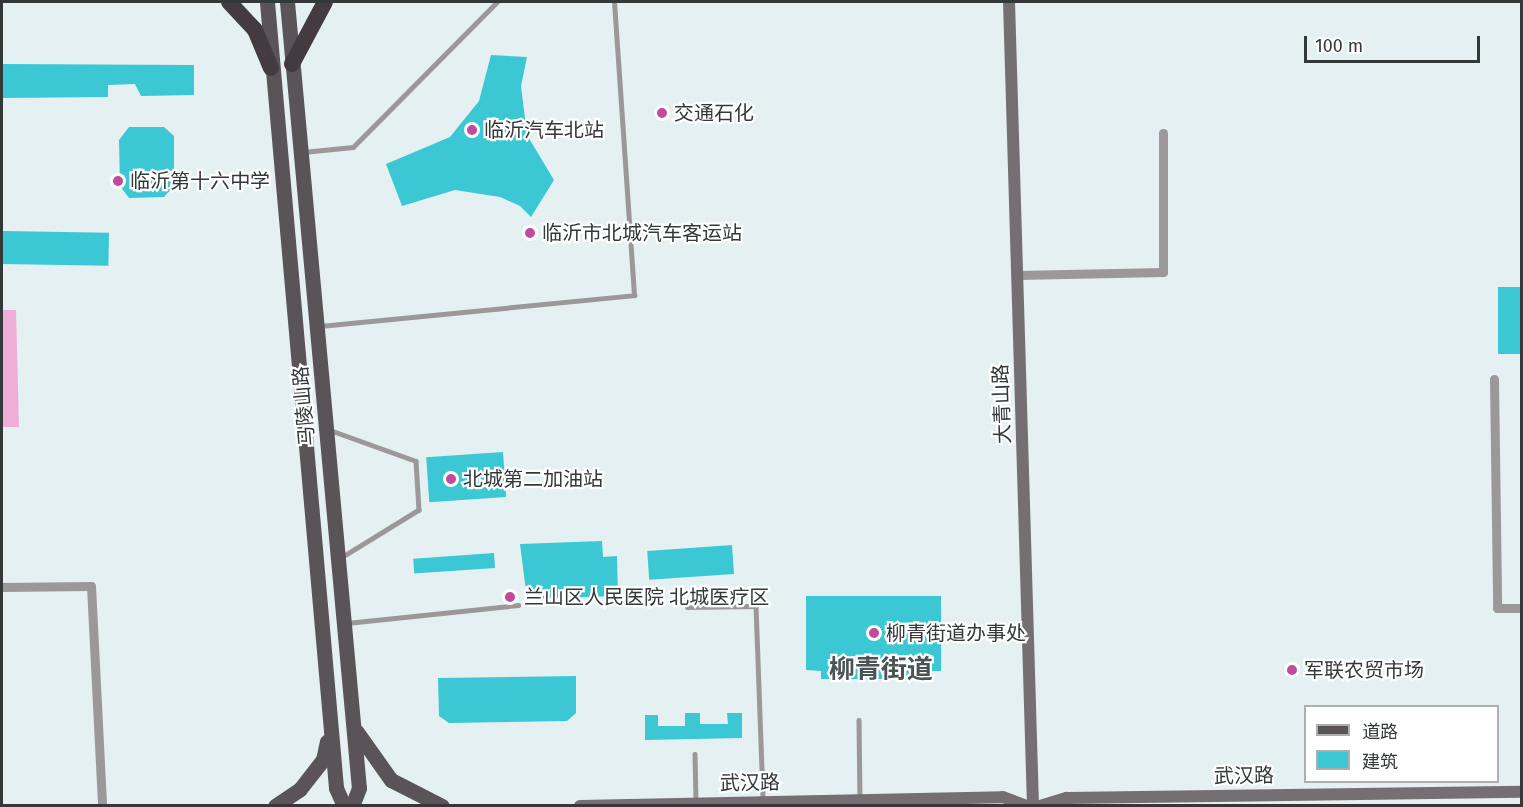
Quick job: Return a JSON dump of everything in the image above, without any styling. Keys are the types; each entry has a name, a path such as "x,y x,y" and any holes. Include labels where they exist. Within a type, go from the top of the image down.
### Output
{"highway":[{"path":"229,2 255,30 271,68"},
{"path":"292,64 325,2"}],"main road":[{"name":"马陵山路","path":"267,2 336,788 344,806"},
{"name":"马陵山路","path":"287,2 354,726 359,788 352,806"},
{"name":"大青山路","path":"1009,2 1033,806"},
{"path":"275,806 300,789 323,760 331,723"},
{"path":"354,726 391,780 442,806"},
{"name":"武汉路","path":"1040,806 1067,798 1521,792"},
{"name":"武汉路","path":"580,806 1003,797 1027,806"}],"street":[{"path":"1018,275 1163,272 1163,133"},
{"path":"1494,379 1497,609 1521,608"},
{"path":"2,587 91,586 102,806"}],"lane":[{"path":"301,152 352,147 497,2"},
{"path":"318,326 634,295 614,2"},
{"path":"327,430 416,461 419,510 339,559"},
{"path":"345,624 518,605"},
{"path":"687,607 756,606 763,802"},
{"path":"859,720 861,800"},
{"path":"695,754 696,803"}],"shaded area":[{"path":"2,310 16,310 19,427 2,427"}],"building":[{"path":"491,55 527,57 521,86 527,135 554,180 531,217 520,206 500,197 455,190 402,206 386,164 450,137 479,101"},
{"path":"2,64 194,65 194,95 141,96 135,84 108,85 108,97 2,98"},
{"path":"129,127 164,127 174,136 174,186 164,197 129,198 120,186 119,140"},
{"path":"2,231 109,233 108,266 2,264"},
{"path":"1498,287 1521,287 1521,354 1498,354"},
{"path":"503,452 506,497 429,502 426,457"},
{"path":"602,541 603,557 617,556 618,596 527,599 520,544"},
{"path":"732,545 734,574 649,580 647,551"},
{"path":"494,553 495,568 414,574 413,559"},
{"name":"柳青街道办事处","path":"806,596 941,596 941,671 928,671 928,679 821,679 821,671 806,670"},
{"path":"576,676 576,713 567,721 449,723 439,716 438,678"},
{"path":"685,713 700,713 700,724 728,724 727,713 742,713 742,738 645,740 645,715 658,715 658,726 685,726"}],"place":[{"name":"交通石化","path":"662,113"},
{"name":"临沂汽车北站","path":"472,130"},
{"name":"临沂第十六中学","path":"118,181"},
{"name":"临沂市北城汽车客运站","path":"530,233"},
{"name":"北城第二加油站","path":"451,479"},
{"name":"兰山区人民医院 北城医疗区","path":"510,597"},
{"name":"柳青街道办事处","path":"874,633"},
{"name":"军联农贸市场","path":"1292,670"}],"district":[{"name":"柳青街道","path":"881,670"}]}
